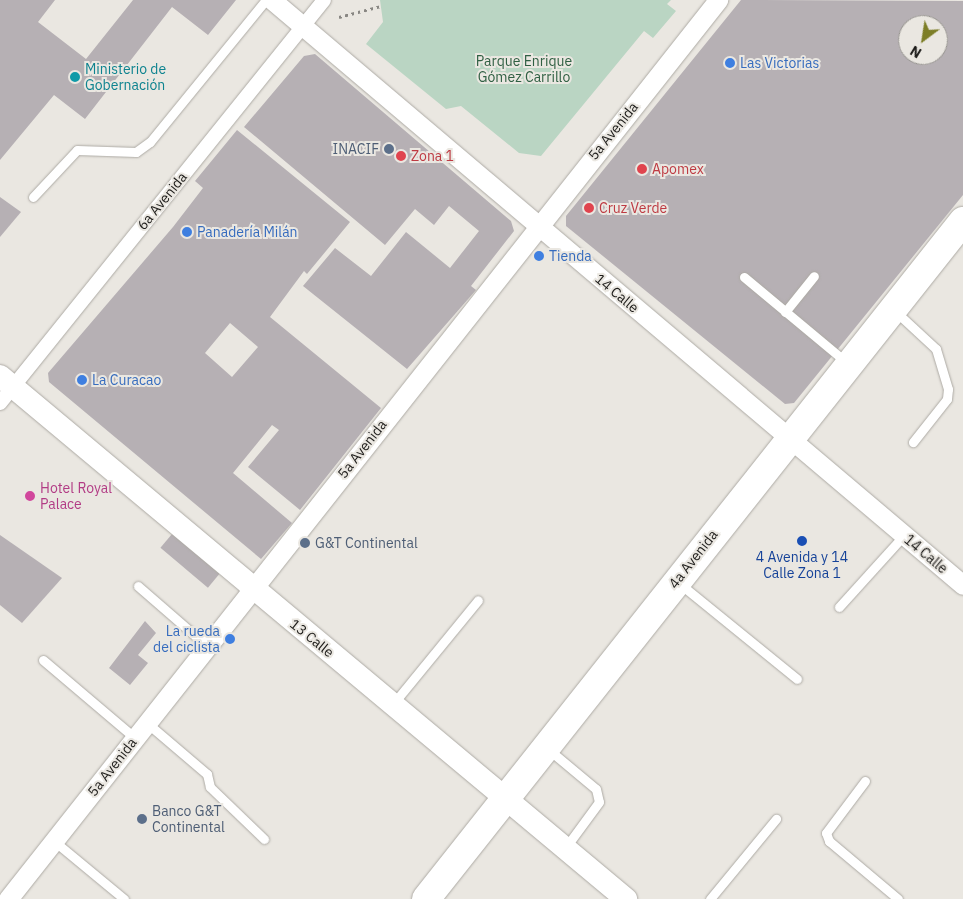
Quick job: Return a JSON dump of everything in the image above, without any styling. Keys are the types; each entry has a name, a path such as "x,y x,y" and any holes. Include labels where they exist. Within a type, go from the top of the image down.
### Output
{"main road":[{"name":"4a Avenida","path":"426,899 788,437 963,221"}],"street":[{"name":"14 Calle","path":"272,0 963,585"},
{"name":"6a Avenida","path":"4,388 324,0"},
{"name":"5a Avenida","path":"8,899 538,225 718,0"},
{"name":"13 Calle","path":"4,388 505,796 626,899"}],"lane":[{"path":"34,197 77,150 136,152 150,142 266,0"},
{"path":"785,312 814,276"},
{"path":"744,277 848,364"},
{"path":"893,309 936,349 948,388 947,399 914,442"},
{"path":"839,607 904,535"},
{"path":"676,581 797,680"},
{"path":"138,586 207,646"},
{"path":"393,704 478,600"},
{"path":"43,660 135,738"},
{"path":"147,723 208,774 210,788 264,839"},
{"path":"544,746 596,788 599,802 566,848"},
{"path":"865,781 826,833 829,841 898,899"},
{"path":"710,899 776,819"},
{"path":"54,841 118,897"}],"path":[{"path":"339,17 381,6"}],"green space":[{"name":"Parque Enrique Gómez Carrillo","path":"380,0 671,0 667,4 676,11 653,38 644,31 541,156 519,153 461,106 446,109 366,44 383,22"}],"building":[{"name":"Ministerio de Gobernación","path":"0,0 55,0 38,22 86,59 133,0 236,0 208,35 172,7 85,119 54,95 0,160"},
{"path":"741,0 963,1 963,195 794,403 785,404 566,226 566,216"},
{"path":"315,54 511,221 514,231 471,286 476,290 407,369 303,286 335,248 371,276 406,232 450,268 479,231 449,206 434,225 415,209 385,245 244,127 304,56"},
{"path":"237,130 350,222 307,274 304,271 270,317 381,408 300,510 248,467 279,430 272,425 233,473 292,523 261,559 49,382 48,373 173,227 203,188 195,181","holes":["230,323 258,347 232,377 205,353"]},
{"path":"0,197 21,212 0,237"},
{"path":"172,534 219,574 208,588 160,548"},
{"path":"0,535 62,578 22,623 0,605"},
{"path":"145,621 156,633 138,655 148,663 130,685 109,668"}],"place":[{"name":"Las Victorias","path":"730,63"},
{"name":"Ministerio de Gobernación","path":"75,77"},
{"name":"INACIF","path":"389,149"},
{"name":"Zona 1","path":"401,156"},
{"name":"Apomex","path":"642,169"},
{"name":"Cruz Verde","path":"589,208"},
{"name":"Panadería Milán","path":"187,232"},
{"name":"Tienda","path":"539,256"},
{"name":"La Curacao","path":"82,380"},
{"name":"Hotel Royal Palace","path":"30,496"},
{"name":"4 Avenida y 14 Calle Zona 1","path":"802,541"},
{"name":"G&T Continental","path":"305,543"},
{"name":"La rueda del ciclista","path":"230,639"},
{"name":"Banco G&T Continental","path":"142,819"}]}
